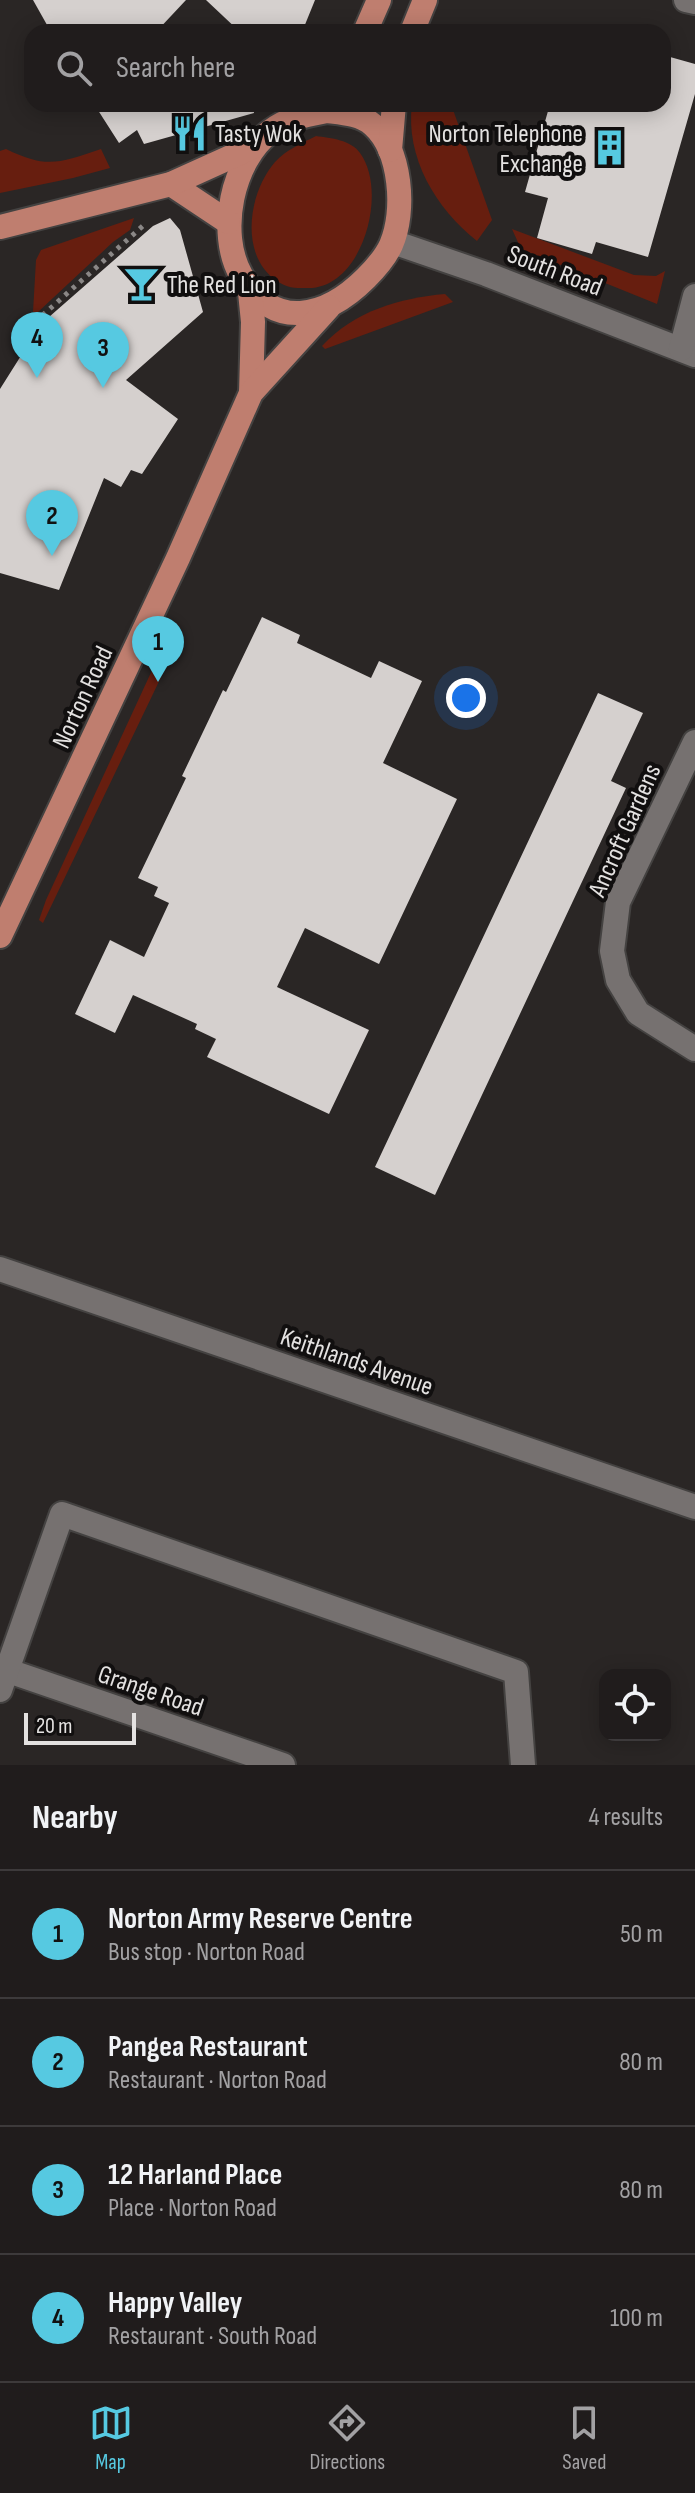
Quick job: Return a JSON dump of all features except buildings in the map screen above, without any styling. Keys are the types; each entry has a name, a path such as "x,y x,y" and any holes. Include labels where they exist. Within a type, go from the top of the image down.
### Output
{"main road":[{"path":"368,24 379,0"},
{"path":"415,24 425,0"},
{"path":"0,227 171,184 255,146 300,112"},
{"path":"255,146 236,182 228,222 235,265 250,292 276,310 301,314 329,307 357,287 381,264 393,242 399,205 398,175 390,150 373,125 354,115 334,112"},
{"path":"390,150 393,112"},
{"path":"171,184 228,222"},
{"name":"Norton Road","path":"250,292 253,322 251,393"},
{"name":"Norton Road","path":"0,936 172,571 251,393 329,307"}],"street":[{"path":"686,0 695,2"},
{"name":"South Road","path":"393,242 486,274 688,352"},
{"path":"688,352 695,296"},
{"name":"Ancroft Gardens","path":"695,742 618,902 612,951 618,980 638,1013 695,1049"},
{"name":"Keithlands Avenue","path":"0,1269 695,1507"},
{"path":"2,1676 62,1514 516,1672 523,1765"},
{"name":"Grange Road","path":"2,1676 283,1765"}],"path":[{"path":"35,322 149,221"}],"shaded area":[{"path":"412,112 454,112 492,220 477,241 449,214 426,180 413,143"},
{"path":"316,136 346,142 360,153 368,170 372,191 370,214 365,236 342,274 326,285 291,287 277,281 265,270 257,256 253,241 254,207 266,175 275,162 289,150"},
{"path":"6,149 32,159 53,162 101,149 110,168 0,193 0,151"},
{"path":"134,218 130,230 38,312 33,312 36,260 41,250"},
{"path":"512,229 634,275 656,276 665,271 657,304 521,249"},
{"path":"445,294 453,302 325,349 322,346 348,324 379,308"},
{"path":"154,666 164,671 43,923 39,920 46,900"}],"place":[{"name":"Tasty Wok","path":"189,133"},
{"name":"Norton Telephone Exchange","path":"609,148"},
{"name":"The Red Lion","path":"141,284"},
{"name":"Happy Valley","path":"37,378"},
{"name":"12 Harland Place","path":"103,388"},
{"name":"Pangea Restaurant","path":"52,556"},
{"name":"Norton Army Reserve Centre","path":"158,682"}]}
